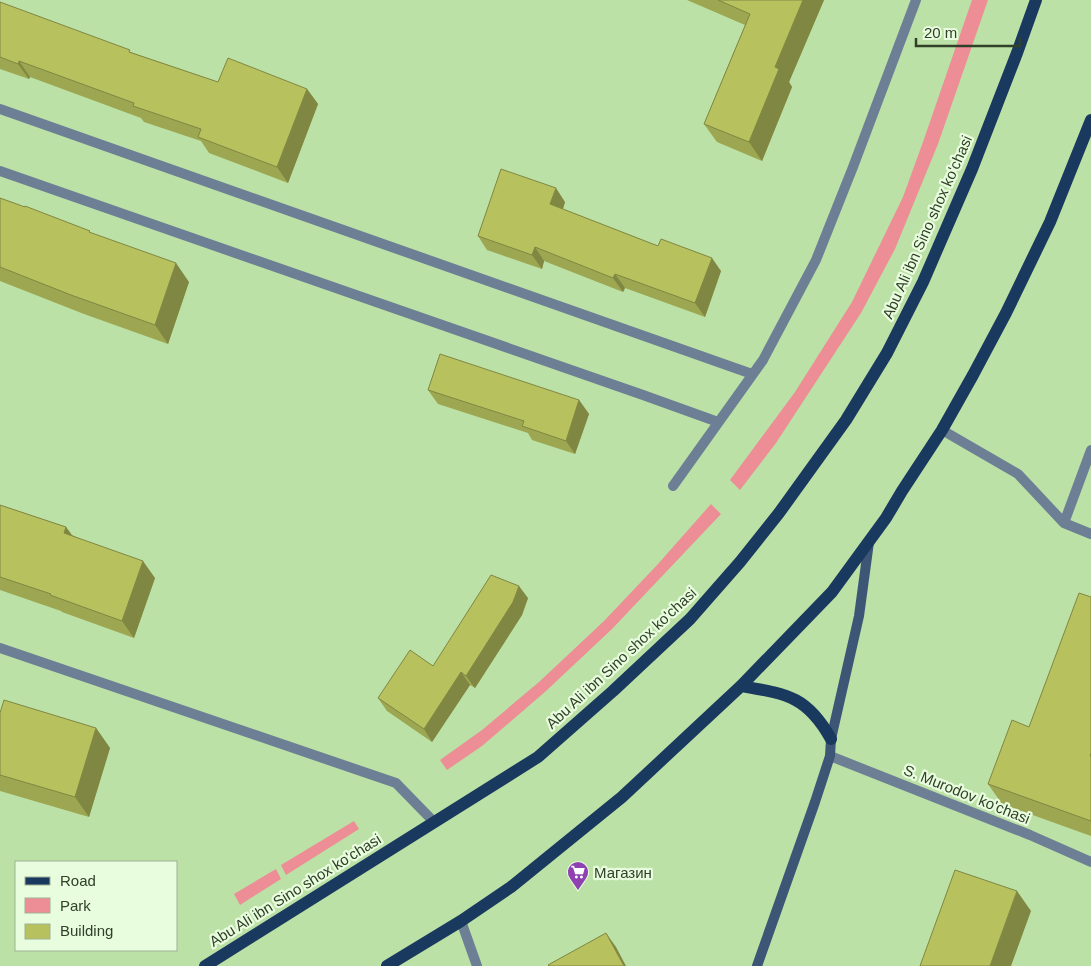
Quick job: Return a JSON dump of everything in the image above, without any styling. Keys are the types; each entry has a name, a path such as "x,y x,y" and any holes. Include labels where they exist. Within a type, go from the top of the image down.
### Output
{"main road":[{"name":"Abu Ali ibn Sino shox ko'chasi","path":"205,966 538,757 613,691 690,619 740,562 780,513 846,420 887,353 923,282 972,169 1036,0"},
{"path":"387,966 461,921 511,887 622,797 741,686 832,592 886,518 942,430 973,375 1006,313 1050,222 1091,120"},
{"path":"758,966 830,756 859,616 869,542"},
{"path":"741,686 773,692 804,705 824,726 832,739"}],"street":[{"path":"673,486 763,360 816,260 916,0"},
{"path":"0,109 752,374"},
{"path":"0,170 718,422"},
{"path":"942,430 1018,474 1064,523 1091,534"},
{"path":"1064,523 1091,450"},
{"path":"0,648 396,783 434,822"},
{"name":"S. Murodov ko'chasi","path":"830,756 1091,862"},
{"path":"461,921 477,966"}],"green space":[{"path":"972,0 988,0 938,144 895,249 861,313 776,443 740,490 730,480 795,392 852,302 903,197"},
{"path":"711,504 721,514 612,629 546,691 482,746 447,770 440,760 482,730 539,682 604,621"},
{"path":"354,821 359,829 286,875 281,865"},
{"path":"276,869 281,879 240,905 234,894"}],"building":[{"path":"718,0 803,0 775,67 779,69 749,142 704,124 750,14"},
{"path":"0,2 130,50 129,52 218,82 228,58 307,89 277,167 198,137 201,129 133,106 134,103 19,61 18,64 0,57"},
{"path":"501,169 556,188 550,204 658,246 661,239 712,258 695,303 615,274 613,278 535,247 532,255 478,236"},
{"path":"0,198 176,263 155,325 0,267"},
{"path":"440,354 579,400 566,441 522,426 524,421 428,390"},
{"path":"0,505 66,527 64,533 143,561 122,621 0,577"},
{"path":"491,575 519,586 513,602 466,676 461,672 424,729 378,698 410,650 433,666"},
{"path":"1079,593 1091,597 1091,821 988,784 1012,720 1029,727"},
{"path":"4,700 96,728 75,797 0,775 0,713"},
{"path":"955,870 1017,891 990,966 920,966"},
{"path":"606,933 624,966 548,965"}],"place":[{"name":"Магазин","path":"578,891"}]}
